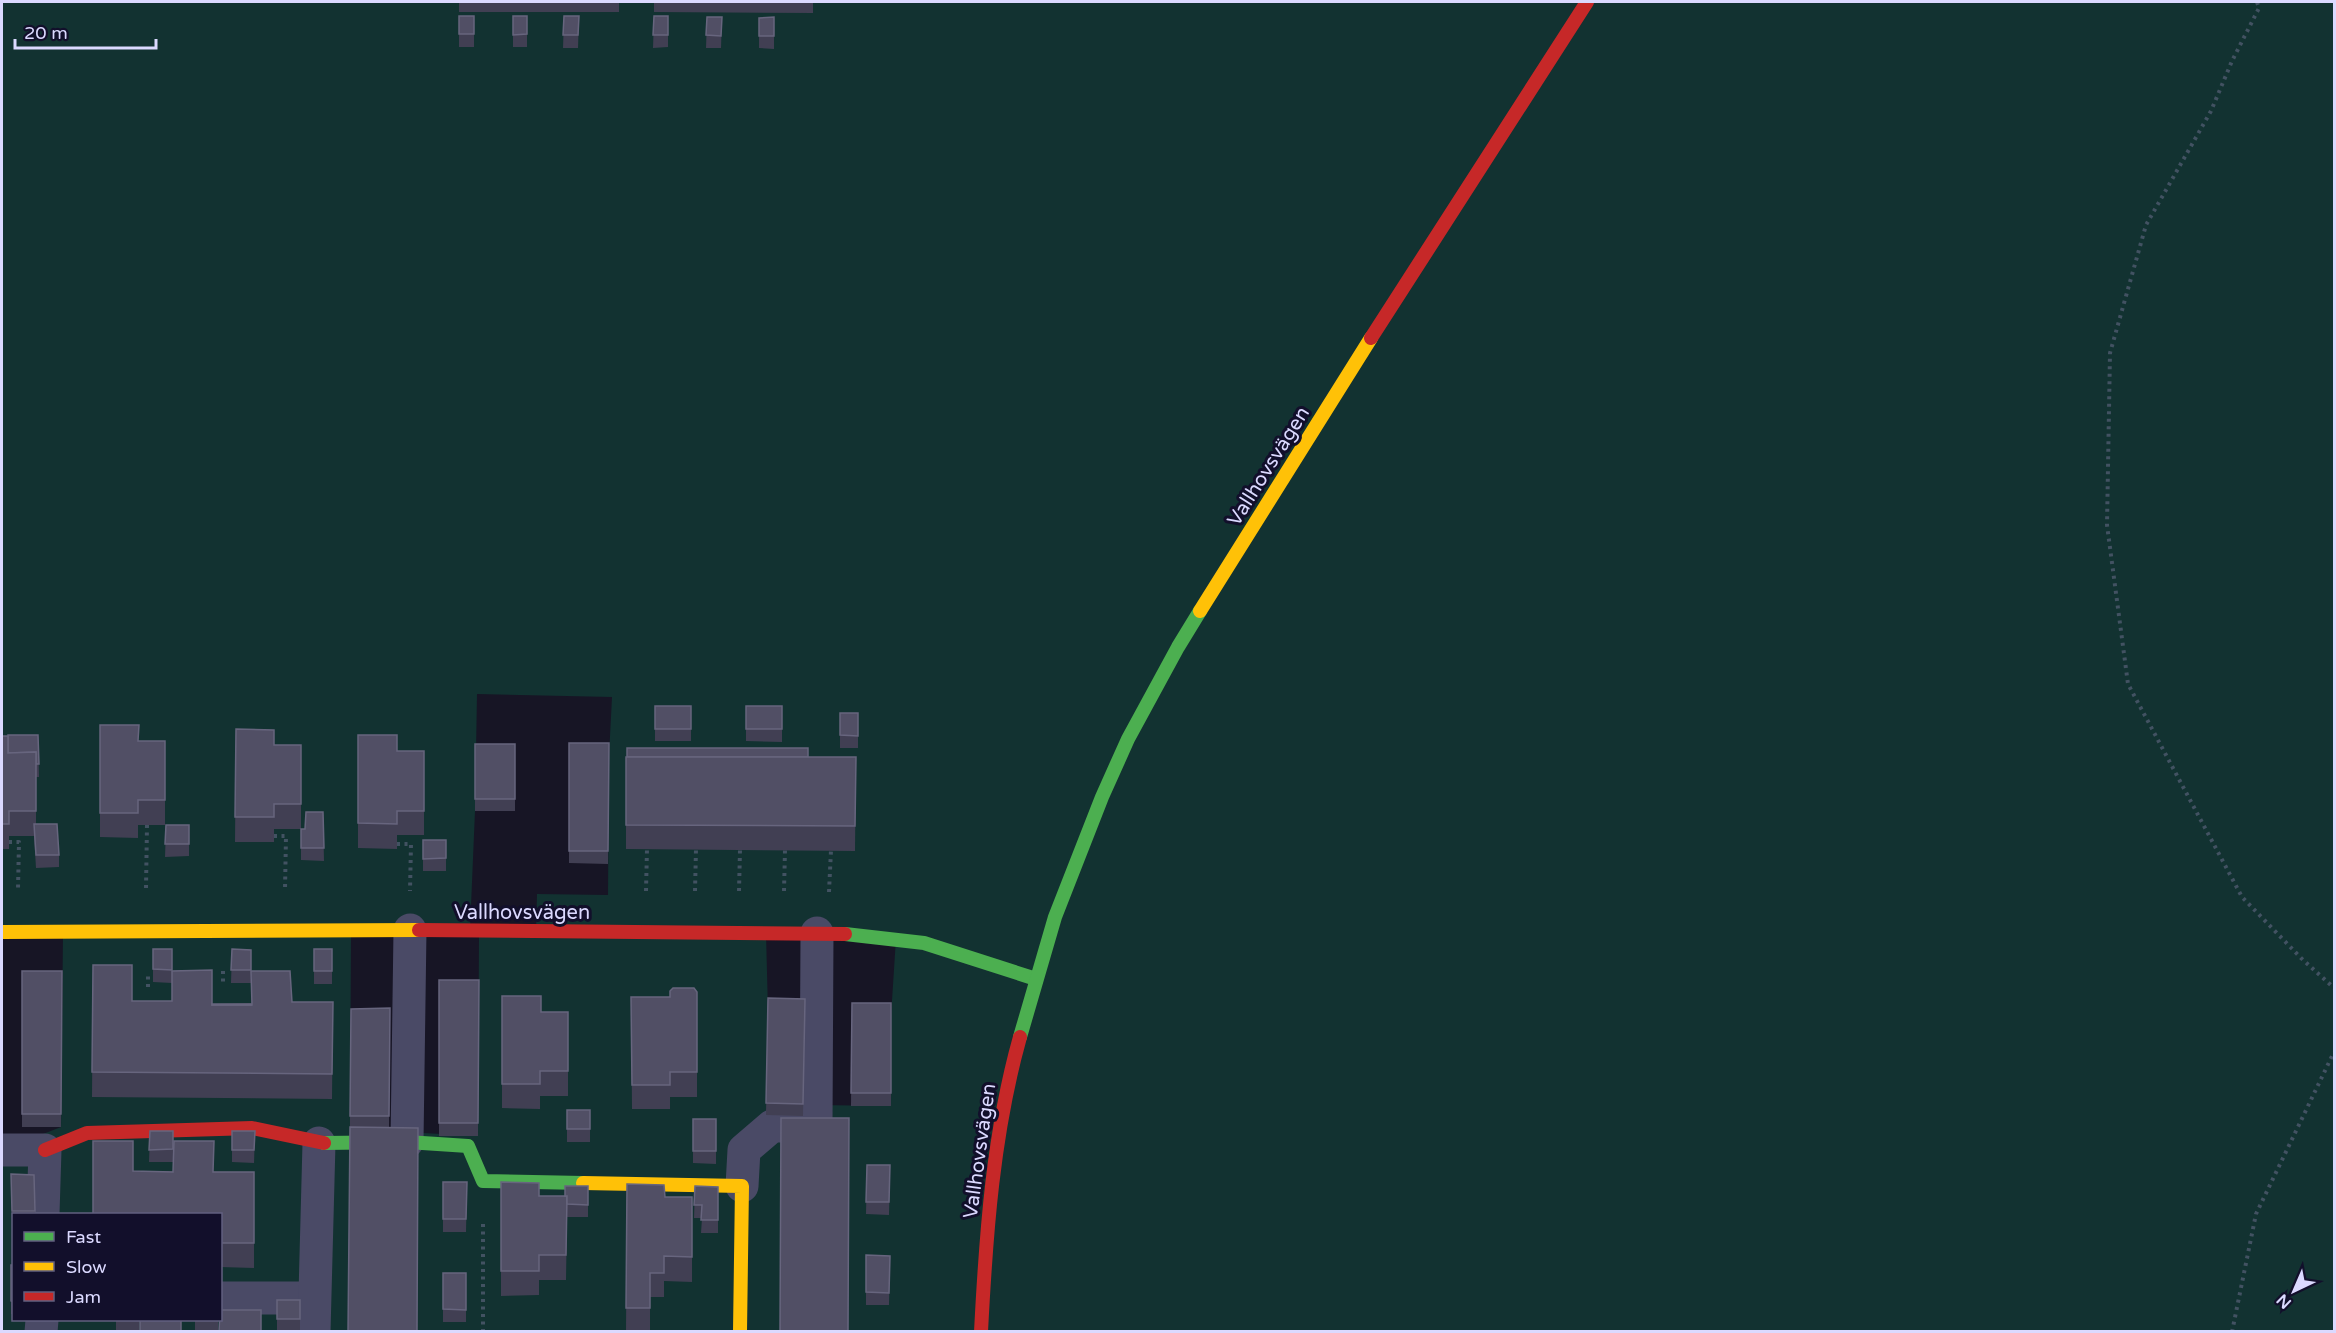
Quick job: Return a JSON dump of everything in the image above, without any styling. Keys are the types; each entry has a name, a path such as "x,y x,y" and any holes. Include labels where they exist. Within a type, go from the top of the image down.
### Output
{"street":[{"name":"Vallhovsvägen","path":"981,1332 986,1247 1000,1126 1010,1074 1055,917 1102,797 1128,740 1178,647 1350,371 1587,2"},
{"name":"Vallhovsvägen","path":"2,932 410,930 856,934 924,943 1036,980"},
{"path":"406,1142 410,930"},
{"path":"740,1332 744,1150 772,1126 816,1126 817,933"},
{"path":"2,1150 45,1150 87,1132 252,1128 319,1143 406,1142 468,1146 483,1181 742,1186"},
{"path":"314,1332 319,1143"},
{"path":"44,1213 45,1150"},
{"path":"222,1298 314,1298"}],"path":[{"path":"2258,2 2259,8 2232,61 2211,111 2146,225 2110,353 2107,525 2128,684 2242,897 2301,958 2334,987"},
{"path":"146,888 147,825"},
{"path":"274,836 286,836 285,890"},
{"path":"9,842 19,842 18,889"},
{"path":"397,844 411,844 410,892"},
{"path":"646,897 647,849"},
{"path":"695,899 696,849"},
{"path":"739,901 740,850"},
{"path":"784,892 785,850"},
{"path":"829,894 831,850"},
{"path":"2232,1332 2256,1215 2334,1052"},
{"path":"483,1181 483,1332"}],"green space":[{"path":"2,2 2334,2 2334,1331 848,1331 849,1143 780,1331 2,1331 2,1150 61,1127 63,932 2,932","holes":["477,694 612,697 609,756 608,895 537,894 536,932 479,930 478,1136 350,1129 351,931 470,930","766,933 896,938 891,1016 891,1106 816,1105 768,1011"]}],"building":[{"path":"459,16 474,16 474,34 459,34"},
{"path":"513,16 527,16 527,34 513,35"},
{"path":"564,16 579,16 578,35 563,35"},
{"path":"654,16 668,16 668,35 653,35"},
{"path":"707,17 722,17 721,36 706,35"},
{"path":"774,17 774,36 759,36 759,18"},
{"path":"655,706 691,706 691,729 655,729"},
{"path":"746,706 782,706 782,729 746,729"},
{"path":"840,713 858,713 858,736 840,735"},
{"path":"100,725 139,725 138,741 165,741 165,800 138,800 138,813 100,813"},
{"path":"236,729 274,730 274,745 301,745 301,804 274,804 274,817 235,817"},
{"path":"8,735 38,735 39,764 36,764 36,752 8,753"},
{"path":"358,735 397,735 397,751 424,751 424,811 397,811 397,824 358,823"},
{"path":"2,736 8,736 8,753 36,752 36,811 9,811 9,824 2,824"},
{"path":"569,743 609,743 608,851 569,851"},
{"path":"475,744 515,744 515,799 475,799"},
{"path":"627,748 808,748 808,757 627,757"},
{"path":"626,757 856,757 855,826 626,825"},
{"path":"306,812 323,812 324,848 301,848 301,829 305,829"},
{"path":"34,824 57,824 59,855 36,855"},
{"path":"166,825 189,825 189,844 165,844"},
{"path":"423,840 446,840 446,858 423,859"},
{"path":"153,949 172,949 172,970 153,969"},
{"path":"232,949 251,950 251,970 231,970"},
{"path":"314,949 332,949 332,971 314,971"},
{"path":"93,965 132,965 132,1001 172,1001 172,971 212,970 212,1005 252,1005 251,971 290,971 292,1002 333,1002 332,1074 92,1072"},
{"path":"22,971 62,971 61,1114 22,1114"},
{"path":"439,980 479,980 478,1123 439,1123"},
{"path":"673,988 694,988 697,992 697,1072 670,1072 670,1085 632,1085 631,997 670,997 670,991"},
{"path":"502,996 541,996 541,1012 568,1012 568,1071 540,1071 540,1084 502,1084"},
{"path":"768,998 805,999 803,1104 766,1103"},
{"path":"852,1003 891,1003 891,1093 851,1093"},
{"path":"251,1004 251,1005 212,1005"},
{"path":"390,1008 389,1116 350,1116 351,1009"},
{"path":"567,1110 590,1110 590,1129 567,1129"},
{"path":"781,1118 849,1118 848,1332 780,1332"},
{"path":"693,1119 716,1119 716,1151 693,1151"},
{"path":"350,1127 418,1128 417,1332 348,1332"},
{"path":"150,1131 173,1131 173,1149 149,1150"},
{"path":"232,1131 255,1131 254,1150 232,1150"},
{"path":"93,1141 133,1141 133,1171 173,1172 174,1141 214,1141 213,1172 254,1172 254,1243 222,1243 222,1213 93,1213"},
{"path":"867,1165 890,1165 889,1202 866,1202"},
{"path":"11,1174 34,1175 35,1211 12,1211"},
{"path":"443,1182 467,1182 466,1219 443,1219"},
{"path":"501,1182 539,1183 539,1196 567,1196 566,1255 539,1255 539,1271 501,1271"},
{"path":"627,1184 664,1185 665,1197 692,1197 692,1257 664,1256 664,1273 650,1273 650,1308 626,1308"},
{"path":"565,1186 588,1186 588,1205 567,1204"},
{"path":"695,1186 718,1187 718,1220 701,1220 702,1205 694,1205"},
{"path":"866,1255 890,1256 889,1293 866,1292"},
{"path":"11,1265 12,1265 12,1301"},
{"path":"443,1273 466,1273 466,1310 443,1309"},
{"path":"277,1300 300,1300 300,1319 277,1319"},
{"path":"222,1310 261,1310 261,1332 219,1332"},
{"path":"140,1321 181,1321 181,1332 140,1332"}],"traffic: fast":[{"path":"1020,1037 1055,917 1102,797 1128,739 1200,611"},
{"path":"845,934 924,943 1036,979"},
{"path":"324,1143 407,1142 468,1146 483,1181 583,1183"}],"traffic: slow":[{"path":"1200,611 1371,338"},
{"path":"2,932 419,930"},
{"path":"583,1183 742,1186 740,1332"}],"traffic: jam":[{"path":"1371,338 1587,2"},
{"path":"419,930 845,934"},
{"path":"981,1332 992,1184 1003,1110 1020,1037"},
{"path":"45,1150 87,1133 252,1128 324,1143"}]}
